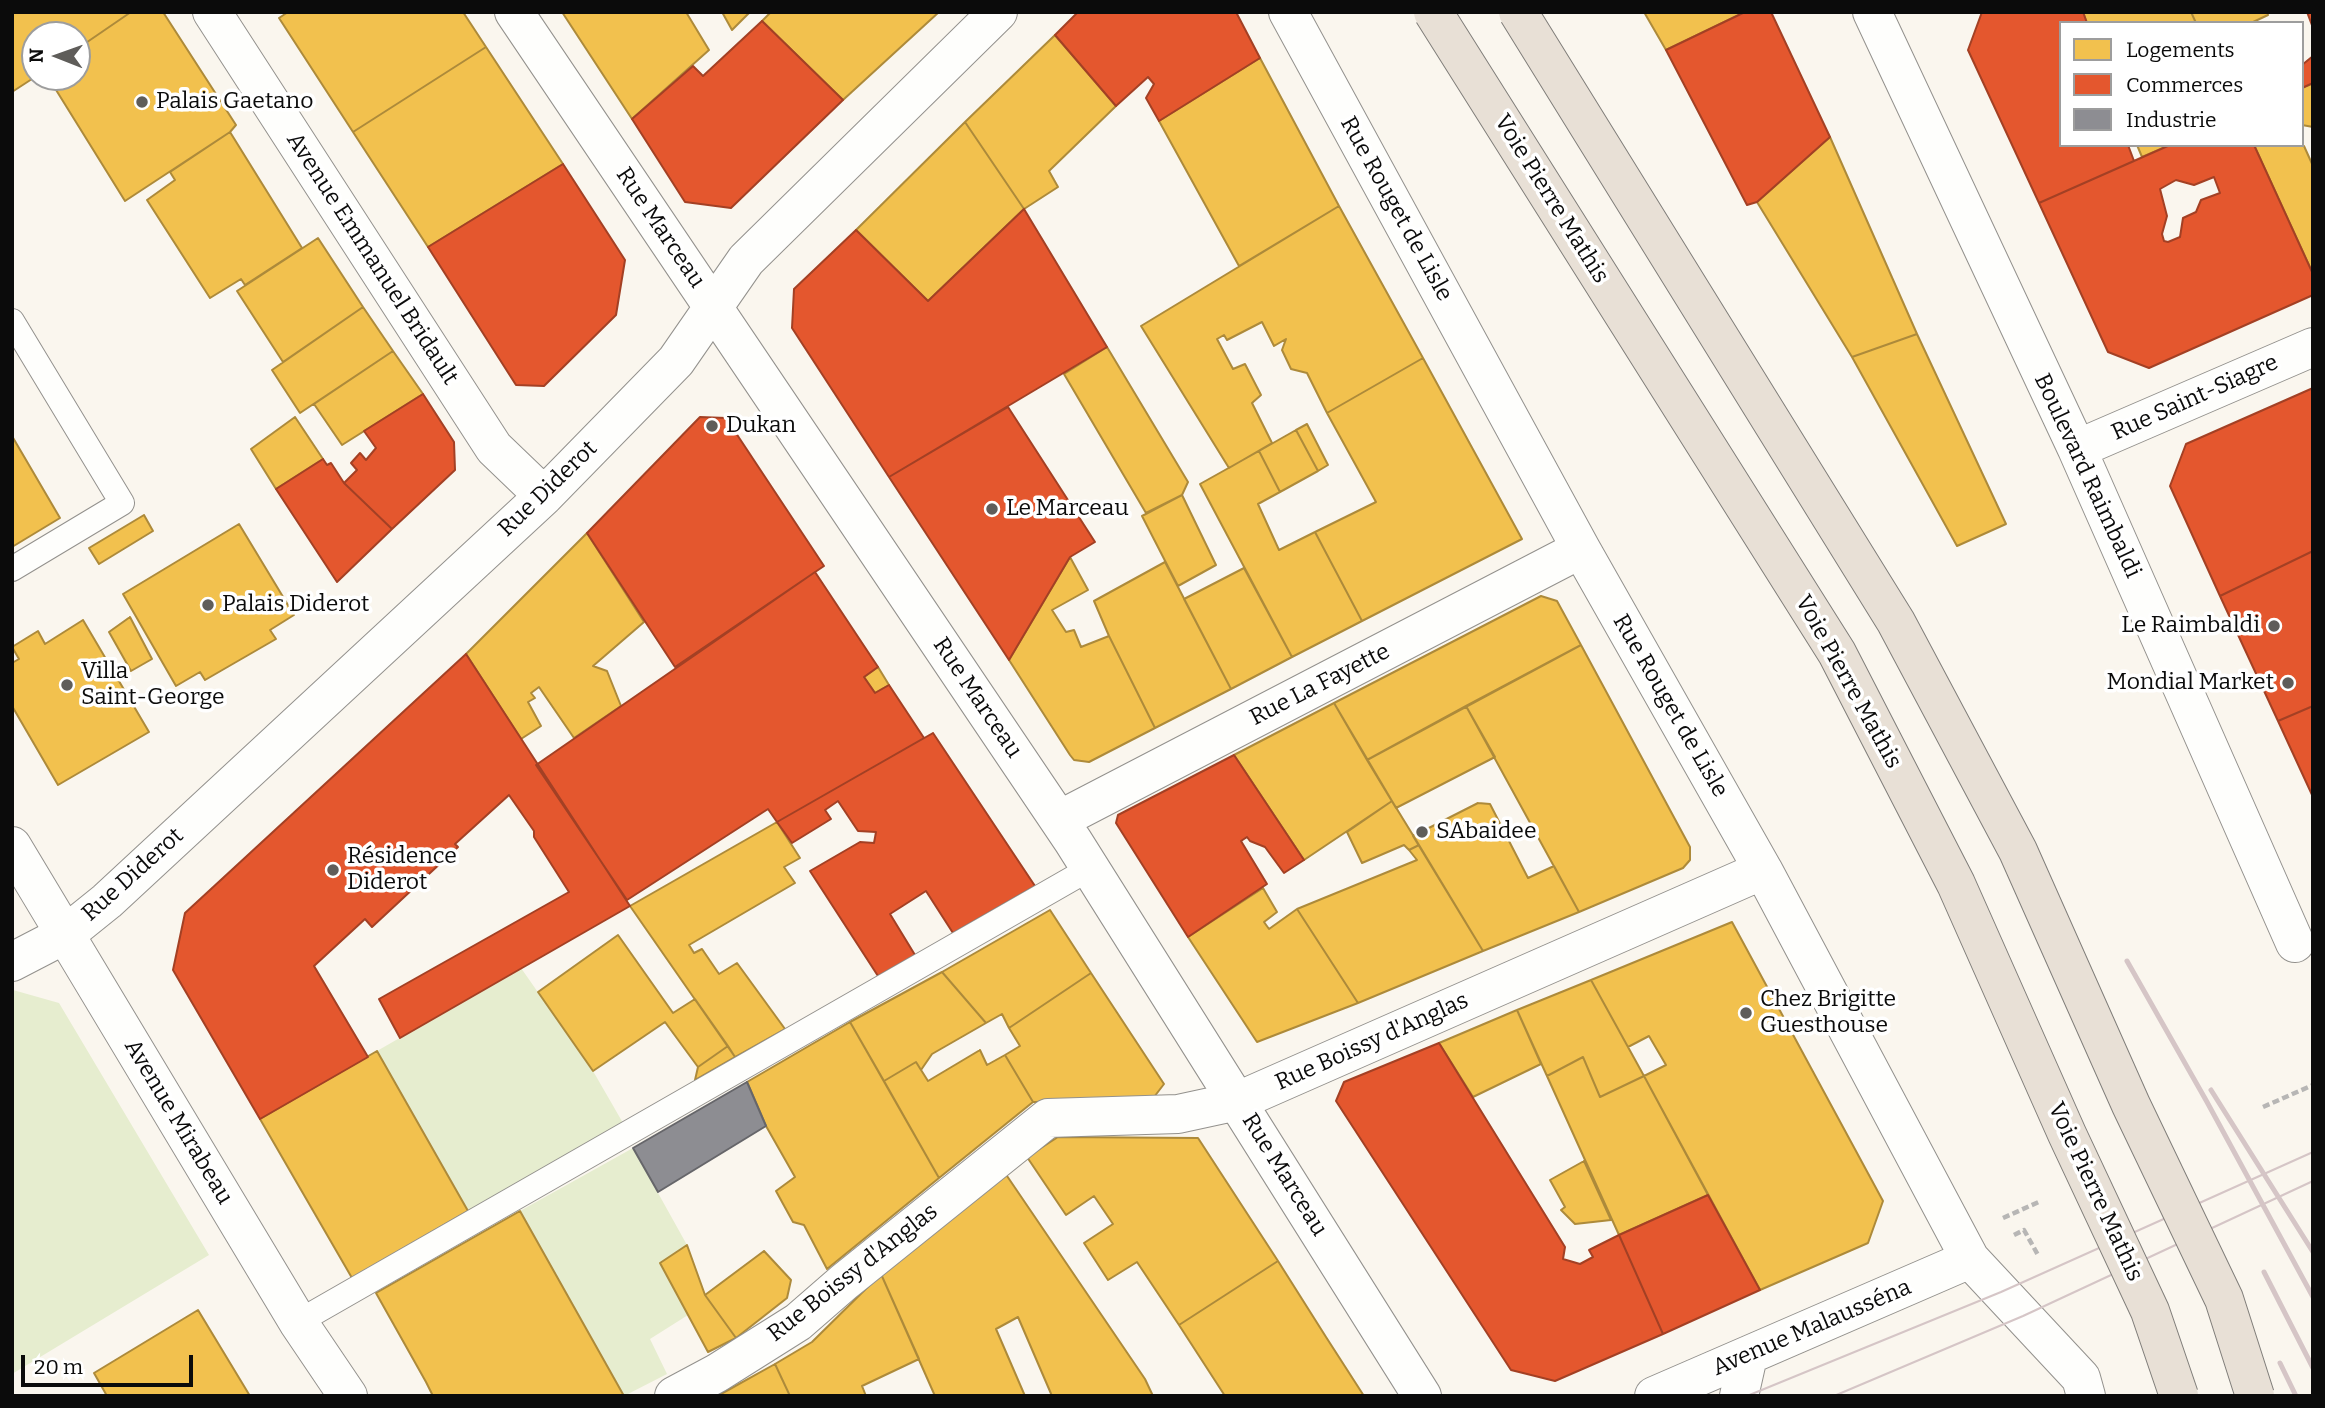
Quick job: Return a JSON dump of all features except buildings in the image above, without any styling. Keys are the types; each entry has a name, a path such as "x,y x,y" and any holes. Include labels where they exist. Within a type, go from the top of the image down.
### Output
{"highway":[{"name":"Voie Pierre Mathis","path":"1433,12 1837,653 1956,884 2067,1134 2150,1311 2179,1396"},
{"path":"1518,12 1889,610 1922,670 2018,851 2131,1105 2224,1299 2255,1396"}],"street":[{"name":"Avenue Emmanuel Bridault","path":"212,12 494,448 544,496"},
{"name":"Rue Marceau","path":"514,12 1059,820 1422,1396"},
{"name":"Rue Diderot","path":"12,962 66,934 107,901 544,496 676,361 746,260 998,12"},
{"name":"Rue Rouget de Lisle","path":"1288,12 1581,549 1763,870 1970,1259 2083,1387"},
{"name":"Boulevard Raimbaldi","path":"1872,12 2077,449 2295,943"},
{"name":"Rue Saint-Siagre","path":"2077,449 2313,346"},
{"name":"Rue La Fayette","path":"1059,820 1581,549"},
{"name":"Avenue Mirabeau","path":"12,845 298,1322 348,1396"},
{"name":"Rue Boissy d'Anglas","path":"674,1396 718,1373 798,1322 1048,1118 1178,1114 1238,1101 1763,870"},
{"name":"Avenue Malausséna","path":"1654,1396 1970,1259"},
{"path":"1739,1396 1748,1356"}],"lane":[{"path":"12,321 122,503 12,569"},
{"path":"298,1322 1088,869"}],"path":[{"path":"2263,1107 2313,1085"}],"green space":[{"path":"521,968 593,1071 623,1123 468,1211 377,1051"},
{"path":"13,990 59,1003 209,1255 12,1374"},
{"path":"633,1148 687,1245 660,1263 688,1315 650,1339 667,1374 624,1396 520,1211"}],"tram line":[{"path":"1747,1396 2001,1292 2313,1152"},
{"path":"1834,1396 2023,1316 2313,1181"}],"railway":[{"path":"2127,961 2313,1297"},
{"path":"2211,1090 2313,1252"},
{"path":"2264,1272 2313,1368"},
{"path":"2280,1363 2296,1396"}],"place":[{"name":"Palais Gaetano","path":"142,102"},
{"name":"Dukan","path":"712,426"},
{"name":"Le Marceau","path":"992,509"},
{"name":"Palais Diderot","path":"208,605"},
{"name":"Le Raimbaldi","path":"2274,626"},
{"name":"Mondial Market","path":"2288,683"},
{"name":"Villa Saint-George","path":"67,685"},
{"name":"SAbaidee","path":"1422,832"},
{"name":"Résidence Diderot","path":"333,870"},
{"name":"Chez Brigitte Guesthouse","path":"1746,1013"}]}
